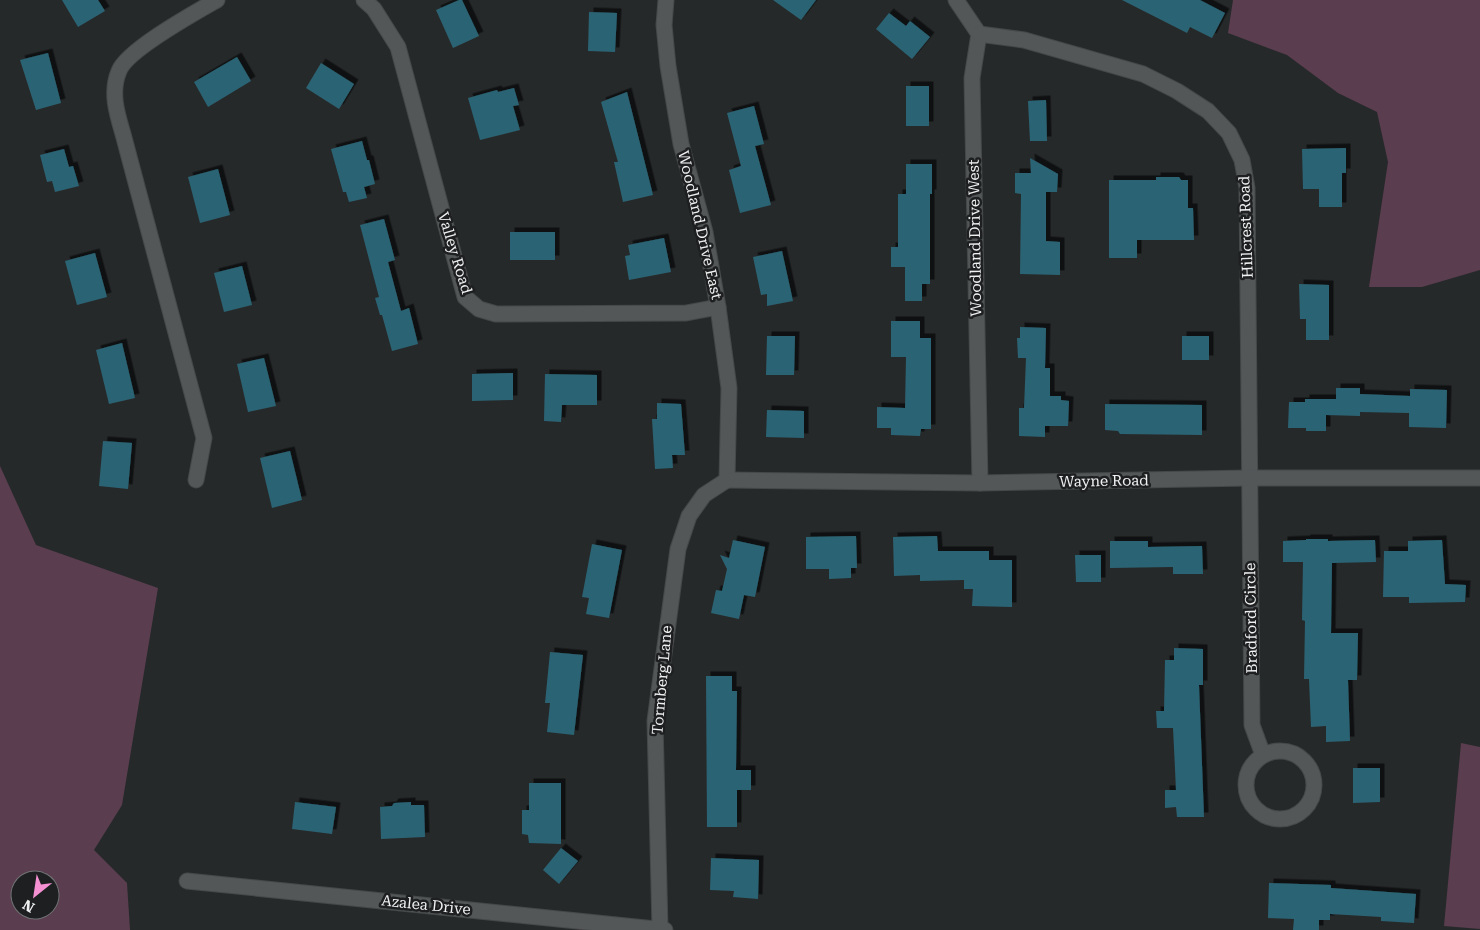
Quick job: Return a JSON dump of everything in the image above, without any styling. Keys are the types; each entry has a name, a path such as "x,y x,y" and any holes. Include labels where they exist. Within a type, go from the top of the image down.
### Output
{"street":[{"path":"196,480 204,438 123,134 114,107 119,70 131,55 193,13 217,0"},
{"name":"Valley Road","path":"364,0 374,9 398,47 465,296 479,309 496,314 677,313 718,307"},
{"name":"Woodland Drive East","path":"666,0 664,25 668,66 681,144 704,232 718,307 729,388 727,480"},
{"path":"956,0 979,34"},
{"name":"Hillcrest Road","path":"979,34 1024,40 1144,74 1177,91 1208,111 1229,133 1242,160 1247,188 1249,478"},
{"name":"Woodland Drive West","path":"979,34 972,78 980,483"},
{"name":"Wayne Road","path":"727,480 980,483 1249,478 1480,478"},
{"name":"Bradford Circle","path":"1249,478 1252,725 1263,755"},
{"name":"Tormberg Lane","path":"662,930 656,721 676,558 689,516 704,495 727,480"},
{"path":"1278,751 1295,754 1304,760 1310,768 1314,779 1314,790 1304,809 1295,816 1284,819 1272,818 1262,814 1253,806 1247,796 1248,772 1254,762 1263,755 1278,751"},
{"name":"Azalea Drive","path":"187,880 662,930"}],"shaded area":[{"path":"1233,0 1480,0 1480,270 1422,287 1369,287 1388,162 1377,112 1338,93 1287,55 1228,33"},
{"path":"0,466 36,545 158,588 122,805 94,850 127,883 130,930 0,930"},
{"path":"1461,743 1480,747 1480,929 1444,926"}],"building":[{"path":"62,0 98,0 105,11 78,27"},
{"path":"462,0 479,36 453,48 436,10"},
{"path":"773,0 816,0 801,20"},
{"path":"1122,0 1200,0 1225,13 1212,38 1190,27 1187,33"},
{"path":"589,12 617,13 615,52 588,51"},
{"path":"889,13 906,26 910,21 930,37 912,59 876,29"},
{"path":"48,53 61,103 36,110 20,60"},
{"path":"237,57 251,81 208,107 194,82"},
{"path":"321,63 354,84 339,109 306,88"},
{"path":"906,86 929,86 929,126 906,126"},
{"path":"514,88 519,105 513,106 520,130 480,140 468,98 497,90 498,92"},
{"path":"627,92 653,195 623,202 614,162 618,162 601,102"},
{"path":"1046,100 1047,141 1030,141 1028,101"},
{"path":"754,106 764,144 755,146 771,205 740,213 729,170 741,166 727,113"},
{"path":"362,141 375,184 364,187 367,198 349,202 346,192 343,192 331,149"},
{"path":"1346,148 1346,173 1342,173 1342,207 1319,207 1319,189 1303,189 1302,149"},
{"path":"64,149 69,167 73,166 79,186 55,192 52,181 47,182 40,155"},
{"path":"1030,158 1058,174 1057,192 1046,192 1046,241 1060,242 1060,275 1020,274 1021,194 1015,193 1015,173 1031,173"},
{"path":"906,164 932,164 930,284 922,284 922,301 905,301 905,267 891,267 891,247 898,247 898,194 906,194"},
{"path":"218,169 230,215 200,223 188,177"},
{"path":"1156,177 1179,177 1181,180 1188,180 1188,208 1193,208 1194,240 1137,240 1137,258 1109,258 1109,180 1156,180"},
{"path":"384,219 395,260 388,262 401,311 409,308 418,344 392,351 375,298 379,297 360,225"},
{"path":"510,232 555,232 555,260 510,260"},
{"path":"664,238 671,272 629,280 625,256 630,255 628,245"},
{"path":"782,251 793,301 767,306 767,294 761,295 753,257"},
{"path":"95,253 107,297 77,305 65,261"},
{"path":"242,266 252,305 224,312 214,273"},
{"path":"1299,284 1329,285 1329,340 1306,340 1306,319 1300,319"},
{"path":"891,321 920,321 920,338 931,338 931,429 921,429 920,436 891,435 891,428 877,428 877,407 905,408 906,357 891,357"},
{"path":"1020,327 1046,328 1045,368 1050,368 1050,396 1061,396 1061,400 1069,401 1068,426 1045,426 1045,437 1019,436 1019,408 1024,408 1026,358 1018,358 1017,338 1020,338"},
{"path":"767,336 795,336 794,375 766,375"},
{"path":"1182,336 1209,336 1209,360 1182,360"},
{"path":"122,343 135,398 109,404 96,350"},
{"path":"264,358 276,406 248,412 237,364"},
{"path":"513,373 513,400 472,401 472,374"},
{"path":"545,374 597,375 597,405 562,405 561,422 544,421"},
{"path":"1336,388 1360,388 1360,394 1410,396 1410,389 1447,390 1446,428 1409,427 1409,413 1360,412 1360,416 1326,415 1326,431 1306,431 1306,428 1288,428 1289,402 1305,402 1305,399 1336,399"},
{"path":"657,403 681,404 685,455 672,455 673,468 655,469 652,419 657,419"},
{"path":"1105,404 1202,405 1202,435 1120,434 1118,431 1105,430"},
{"path":"767,410 804,411 804,438 766,437"},
{"path":"103,441 132,443 128,489 99,486"},
{"path":"290,451 302,500 272,508 260,458"},
{"path":"856,536 857,568 851,568 851,578 829,579 829,569 806,569 806,537"},
{"path":"937,536 938,551 989,551 989,560 1012,560 1012,607 972,606 973,589 964,589 964,580 920,581 920,575 894,576 893,537"},
{"path":"1328,539 1328,541 1375,540 1376,562 1332,563 1331,633 1358,633 1357,680 1348,680 1350,741 1326,742 1326,726 1311,727 1309,679 1304,679 1303,562 1283,562 1283,541"},
{"path":"733,540 765,547 755,597 744,595 739,619 711,613 716,590 722,591 727,569 720,555 729,558"},
{"path":"1442,540 1445,584 1466,585 1465,602 1409,603 1409,597 1383,597 1384,551 1408,551 1408,541"},
{"path":"1110,541 1148,541 1148,547 1202,546 1203,574 1173,574 1173,567 1110,568"},
{"path":"592,544 622,550 609,618 586,614 589,598 582,597"},
{"path":"1075,555 1101,555 1101,582 1076,582"},
{"path":"1174,648 1203,649 1203,685 1199,685 1204,817 1177,817 1176,807 1165,808 1165,790 1176,790 1173,728 1157,728 1156,711 1164,711 1165,660 1174,660"},
{"path":"550,652 583,655 574,735 547,732 550,703 545,703"},
{"path":"706,676 732,676 732,691 737,691 736,770 751,770 751,790 737,790 737,827 707,827"},
{"path":"1353,768 1380,768 1380,802 1353,803"},
{"path":"529,783 561,783 561,844 529,843 528,835 522,834 522,810 529,810"},
{"path":"295,802 336,807 332,834 292,829"},
{"path":"411,802 411,805 424,805 425,837 381,839 380,807 392,806 394,803"},
{"path":"561,848 578,861 559,884 543,870"},
{"path":"711,858 759,860 758,899 733,897 734,891 710,890"},
{"path":"1269,883 1331,885 1331,888 1416,894 1414,923 1381,921 1381,917 1330,914 1330,920 1319,920 1319,930 1293,930 1294,919 1268,918"}]}
